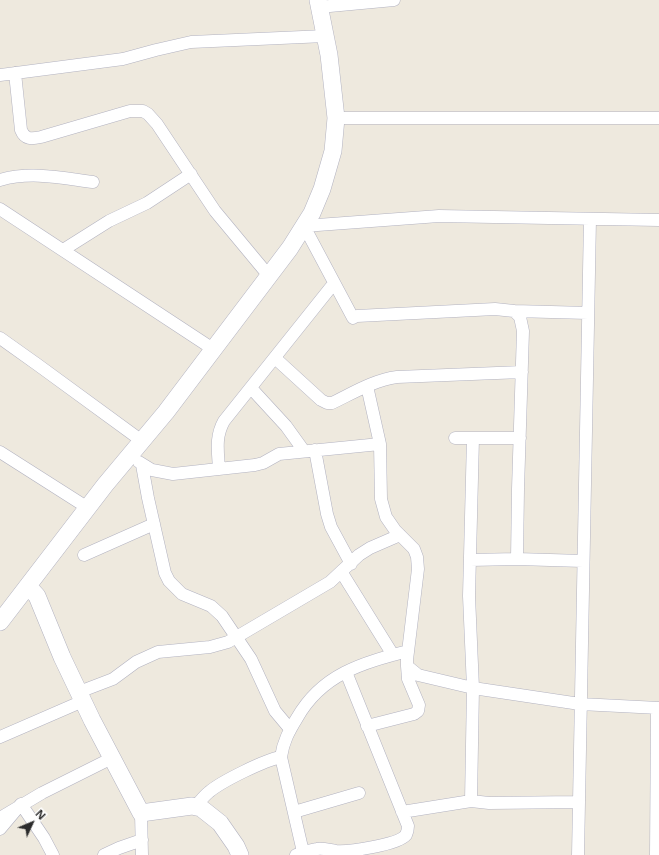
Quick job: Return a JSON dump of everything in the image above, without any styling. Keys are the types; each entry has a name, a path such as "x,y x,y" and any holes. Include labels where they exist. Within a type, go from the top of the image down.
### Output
{"street":[{"path":"0,622 88,508 136,460 142,441 166,412 290,248 312,213 322,189 333,151 336,118 328,55 319,3 394,0"},
{"path":"0,75 123,59 191,42 325,36"},
{"path":"15,73 21,130 26,138 36,138 130,111 143,111 148,114 157,124 215,211 268,276"},
{"path":"336,118 659,118"},
{"path":"63,250 109,221 147,203 191,174"},
{"path":"0,180 18,176 38,175 94,182"},
{"path":"0,208 213,349"},
{"path":"304,226 439,216 659,220"},
{"path":"578,855 590,219"},
{"path":"304,226 355,317 495,309 514,312 588,314"},
{"path":"219,469 217,441 220,428 230,412 251,388 331,287"},
{"path":"514,312 522,320 523,331 517,559"},
{"path":"0,338 142,441"},
{"path":"275,358 321,400 327,403 332,403 386,378 522,372"},
{"path":"367,386 380,444 381,499 386,517 400,535 414,549 417,557 418,569 408,651 408,679 419,705 418,711 414,714 367,726"},
{"path":"251,388 309,451 327,514 351,564"},
{"path":"455,438 520,438"},
{"path":"471,801 473,688 469,596 473,438"},
{"path":"136,460 162,473 173,474 263,463 279,454 380,444"},
{"path":"0,452 88,508"},
{"path":"136,460 154,524 165,572 169,581 182,594 211,606 222,616 251,659 274,711 290,729"},
{"path":"84,555 154,524"},
{"path":"0,737 113,679 136,662 158,652 210,647 228,642 270,616 305,598 342,573 359,556 370,548 400,535"},
{"path":"470,560 517,559 583,561"},
{"path":"342,573 393,655"},
{"path":"28,586 37,596 81,696 141,813 142,855"},
{"path":"346,672 408,826 406,835 396,841 347,851 319,849 300,854 294,812 281,757 282,748 290,729 301,710 318,690 346,672 363,664 408,651"},
{"path":"408,666 418,676 473,688 580,704 658,708 656,855"},
{"path":"196,806 208,793 218,786 266,761 281,757"},
{"path":"0,818 22,804 112,758"},
{"path":"294,812 359,793"},
{"path":"402,812 471,801 489,803 578,802"},
{"path":"0,828 22,804"},
{"path":"22,804 53,855"},
{"path":"141,813 196,806 207,812 220,823 236,846 240,855"},
{"path":"104,855 142,840"}]}
